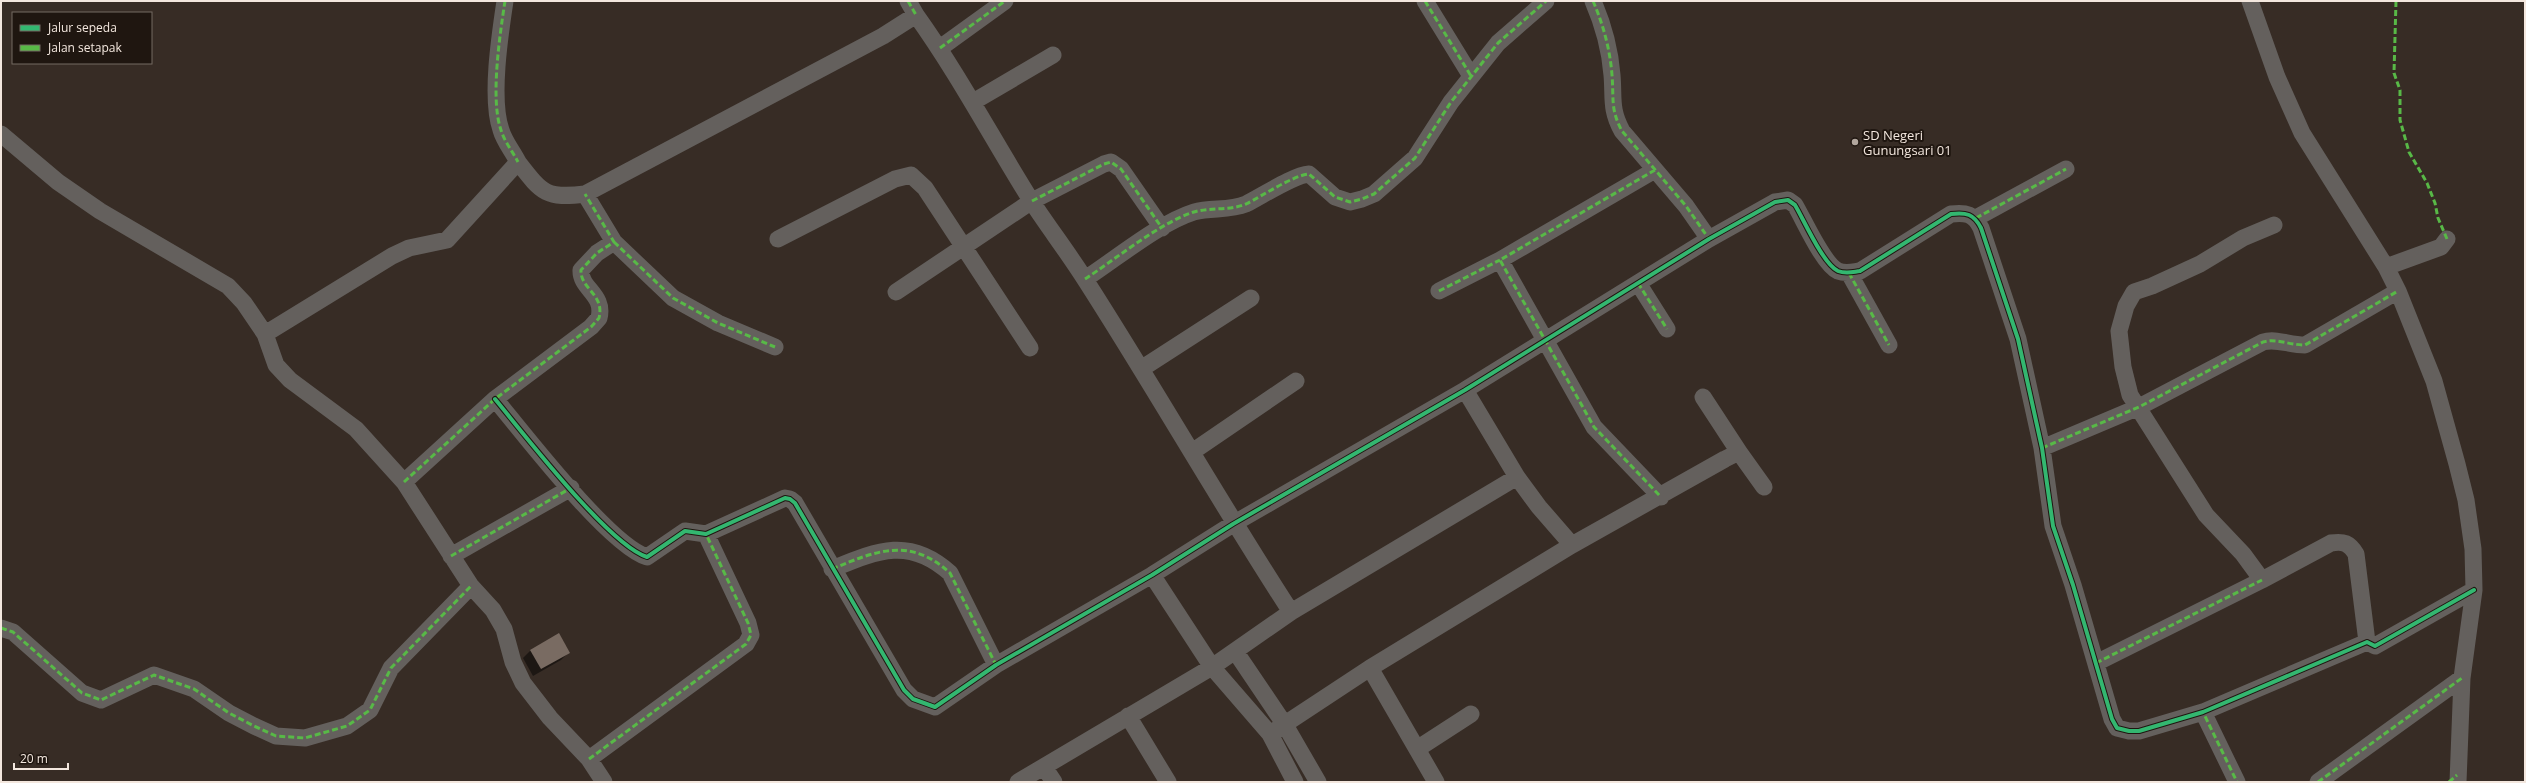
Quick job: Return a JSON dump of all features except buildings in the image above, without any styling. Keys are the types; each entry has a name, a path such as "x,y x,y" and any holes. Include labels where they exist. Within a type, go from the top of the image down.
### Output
{"street":[{"path":"505,1 497,64 497,104 500,129 518,162 532,180 552,195 562,197 585,194 883,36 912,8 940,48 1032,201 1085,279 1192,452 1234,524 1291,612"},
{"path":"940,48 1005,1"},
{"path":"1425,1 1471,76"},
{"path":"1085,279 1162,228 1193,212 1243,205 1278,188 1299,175 1309,174 1335,197 1350,202 1374,194 1415,158 1450,102 1498,43 1546,1"},
{"path":"1593,1 1603,25 1612,74 1611,105 1615,118 1622,131 1709,238"},
{"path":"2250,1 2277,77 2302,133 2386,267 2398,291 2434,381 2457,464 2466,500 2473,548 2474,590 2462,678 2455,780"},
{"path":"973,102 1053,55"},
{"path":"1,134 58,182 100,211 228,286 244,303 265,334 276,365 290,380 356,429 404,482 471,586 494,610 504,629 513,662 523,683 550,718 589,759 604,782"},
{"path":"265,334 392,256 409,248 447,240 518,162"},
{"path":"896,292 1032,201 1104,164 1111,162 1121,169 1162,228"},
{"path":"1976,218 2066,168"},
{"path":"1439,291 1500,260 1655,170"},
{"path":"778,240 895,179 911,175 925,188 1030,348"},
{"path":"585,194 614,242 673,298 718,324 775,347"},
{"path":"495,399 601,521 638,554 647,557 685,531 706,534 785,498 790,499 795,503 832,569 904,690 913,699 935,707 996,665 1152,575 1234,524 1465,390 1709,238 1775,202 1788,200 1795,205 1825,258 1837,270 1849,273 1860,271 1951,214 1965,212 1976,218 1981,228 2018,339 2042,448 2053,526 2112,719 2117,728 2129,732 2139,731 2203,712 2367,642 2375,646 2474,590"},
{"path":"2262,580 2243,554 2206,515 2130,395 2119,342 2121,320 2134,292 2152,286 2200,264 2243,238 2274,225"},
{"path":"2386,267 2441,247 2447,239"},
{"path":"404,482 495,399 591,327 599,318 600,302 580,276 581,270 597,253 614,242"},
{"path":"1500,260 1594,427 1661,497"},
{"path":"1849,273 1889,345"},
{"path":"1638,283 1667,329"},
{"path":"2042,448 2138,407 2263,342 2272,339 2290,345 2305,345 2398,291"},
{"path":"1141,369 1251,298"},
{"path":"1192,452 1296,381"},
{"path":"1465,390 1516,477 1538,507 1572,545"},
{"path":"1703,397 1764,487"},
{"path":"1270,734 1370,668 1572,545 1740,452"},
{"path":"1018,782 1212,667 1291,612 1516,477"},
{"path":"451,556 571,488"},
{"path":"589,759 746,644 751,635 748,623 706,534"},
{"path":"2096,663 2262,580 2331,543 2342,541 2351,545 2356,554 2367,642"},
{"path":"832,569 871,553 886,550 899,550 919,555 939,563 950,573 996,665"},
{"path":"1152,575 1212,667 1270,734 1295,782"},
{"path":"1,628 13,632 82,693 92,698 101,700 154,675 194,688 229,713 276,736 305,738 347,726 370,710 391,668 471,586"},
{"path":"1235,650 1285,725 1318,782"},
{"path":"1370,668 1436,782"},
{"path":"2318,782 2462,678"},
{"path":"2203,712 2237,782"},
{"path":"1417,749 1471,714"},
{"path":"1128,716 1168,782"},
{"path":"1044,767 1054,782"}],"marked path":[{"path":"505,1 497,66 496,101 502,134 518,162"},
{"path":"908,1 916,15"},
{"path":"940,48 1005,1"},
{"path":"1425,1 1471,76"},
{"path":"1085,279 1138,242 1181,217 1194,212 1233,208 1246,204 1303,175 1309,174 1335,197 1350,202 1374,194 1415,158 1451,102 1498,43 1546,1"},
{"path":"1593,1 1608,46 1612,75 1613,103 1618,123 1622,131 1686,206 1709,239"},
{"path":"2396,1 2394,73 2400,90 2400,120 2409,152 2427,183 2435,203 2438,218 2447,239"},
{"path":"1032,201 1104,164 1111,162 1121,169 1162,228"},
{"path":"1976,218 2066,169"},
{"path":"1655,170 1500,260 1594,427 1661,497"},
{"path":"404,482 495,399 591,327 599,318 599,303 584,282 581,270 597,253 614,242 585,194"},
{"path":"614,242 673,298 718,323 775,347"},
{"path":"1439,291 1500,260"},
{"path":"1849,273 1889,345"},
{"path":"1638,283 1667,329"},
{"path":"2042,448 2139,407 2263,342 2278,341 2305,345 2398,291"},
{"path":"451,556 571,488"},
{"path":"589,759 746,644 751,635 748,623 706,534 704,533"},
{"path":"832,569 863,557 892,550 920,554 935,561 950,573 996,665"},
{"path":"2096,663 2262,580"},
{"path":"1,628 13,632 82,693 101,700 154,675 194,689 229,713 276,736 305,738 347,726 370,710 391,668 471,586"},
{"path":"2318,782 2462,678"},
{"path":"2199,713 2203,712 2237,782"},
{"path":"2449,782 2457,775"}],"cycle path":[{"path":"495,399 568,487 590,511 611,532 631,548 647,557 685,531 706,534 785,498 790,499 795,503 904,690 913,699 935,707 996,665 1152,575 1233,524 1465,390 1709,239 1775,202 1788,200 1795,205 1826,260 1838,271 1846,273 1860,271 1951,214 1961,213 1972,217 1981,228 2018,339 2042,448 2053,526 2073,585 2112,719 2117,728 2129,731 2139,731 2203,712 2367,642 2375,646 2474,590"}],"place":[{"name":"SD Negeri Gunungsari 01","path":"1855,142"}]}
